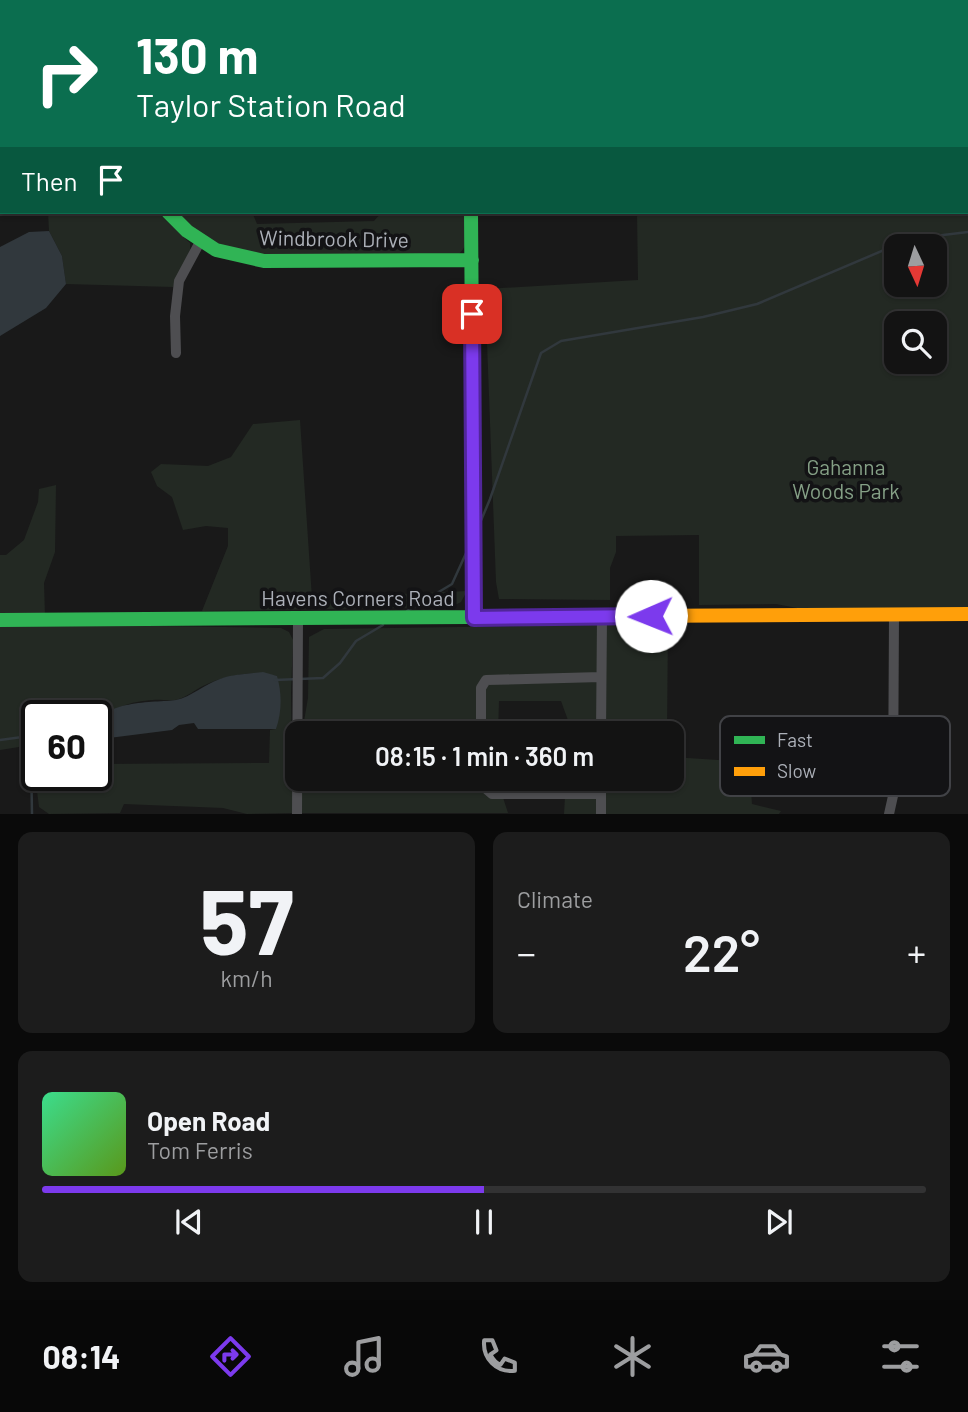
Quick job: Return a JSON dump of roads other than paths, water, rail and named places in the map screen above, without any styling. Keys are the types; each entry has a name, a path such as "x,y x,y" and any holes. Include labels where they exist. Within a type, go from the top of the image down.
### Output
{"main road":[{"name":"Windbrook Drive","path":"170,214 187,231 216,250 264,261 472,260"},
{"path":"471,214 474,618"},
{"name":"Havens Corners Road","path":"0,620 968,614"}],"street":[{"path":"176,352 175,316 179,281 201,240"},
{"path":"894,614 894,716"},
{"path":"601,617 601,721"},
{"path":"297,814 298,618"},
{"path":"481,721 481,688 486,680 601,677"},
{"path":"488,791 492,794 601,794 601,814"},
{"path":"889,814 894,796"}],"waterway":[{"path":"480,523 541,353 561,341 703,317 757,304 910,239 968,232"},
{"path":"407,611 452,584 467,551"},
{"path":"275,680 323,678 340,663 356,641 383,625"},
{"path":"0,740 21,737"},
{"path":"32,791 32,814"}],"park label":[{"name":"Gahanna Woods Park","path":"846,478"}]}
